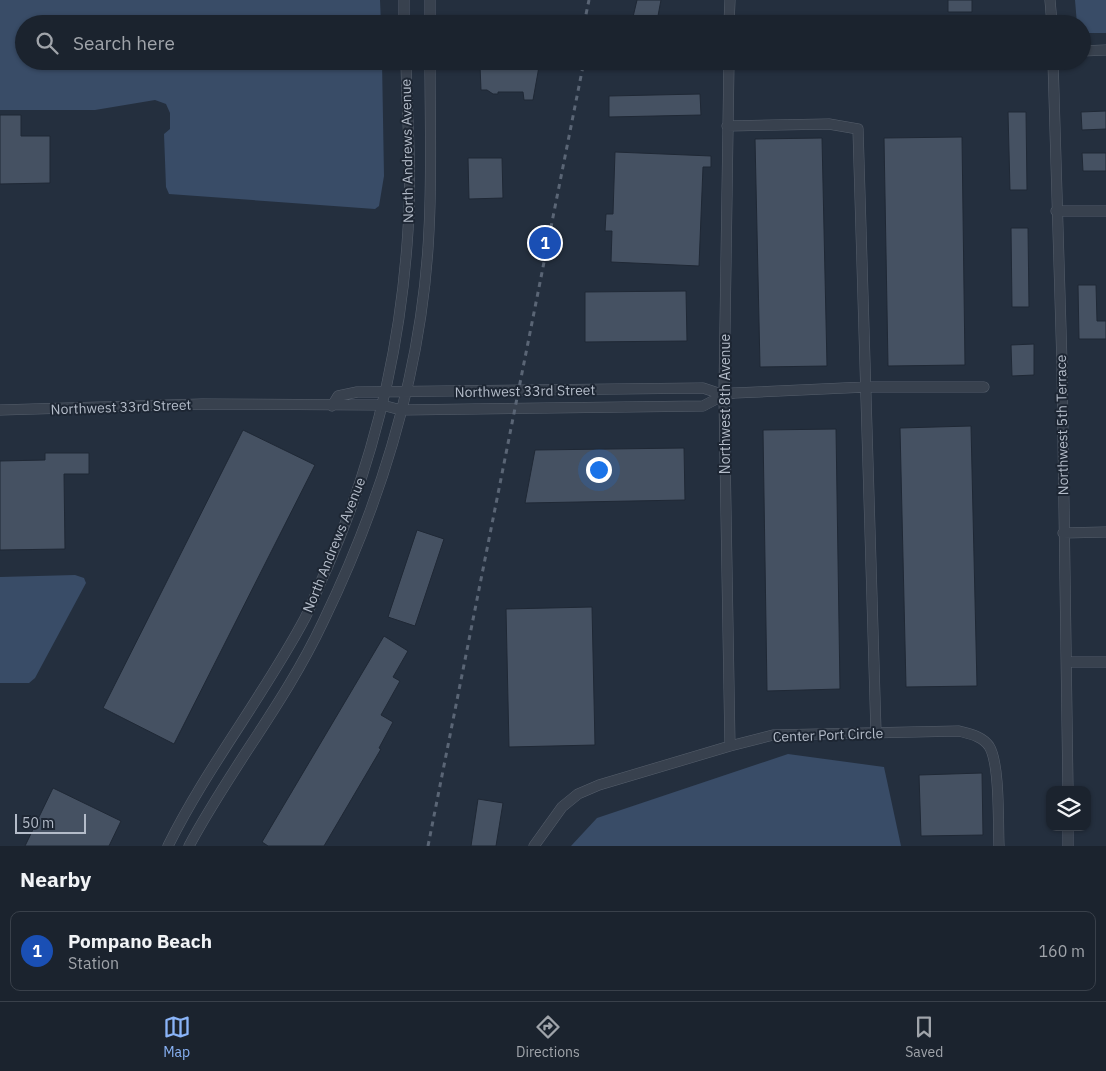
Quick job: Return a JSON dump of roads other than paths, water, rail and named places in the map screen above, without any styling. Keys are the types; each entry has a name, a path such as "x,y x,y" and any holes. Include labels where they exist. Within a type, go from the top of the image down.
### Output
{"street":[{"path":"404,0 404,15"},
{"path":"430,0 430,15"},
{"path":"729,15 730,0"},
{"path":"1050,0 1051,15"},
{"path":"1091,51 1106,50"},
{"name":"North Andrews Avenue","path":"168,846 184,812 252,707 305,618 350,515 371,449 385,392 403,289 408,228 406,70"},
{"name":"North Andrews Avenue","path":"189,846 212,802 278,702 323,623 380,488 401,410 418,334 429,231 430,70"},
{"name":"Northwest 8th Avenue","path":"728,70 724,395 730,746"},
{"name":"Northwest 5th Terrace","path":"1053,70 1062,364 1068,786"},
{"path":"727,126 830,124 858,129 876,732"},
{"path":"1056,211 1106,211"},
{"name":"Northwest 33rd Street","path":"332,406 338,396 357,392 405,393 703,388 724,395 866,387 984,387"},
{"name":"Northwest 33rd Street","path":"0,410 202,404 382,405 401,410 703,406 724,395"},
{"path":"1063,534 1106,532"},
{"path":"1067,662 1106,662"},
{"name":"Center Port Circle","path":"534,846 562,807 578,794 599,784 730,746 773,735 959,731 976,735 989,746 995,762 999,846"},
{"path":"1068,831 1068,846"}],"water":[{"path":"0,0 380,0 381,15 15,15 15,70 382,70 384,176 379,206 375,209 169,194 166,187 164,134 170,129 170,113 166,104 155,100 95,110 0,110"},
{"path":"1075,0 1106,0 1106,33 1091,33 1091,15 1076,15"},
{"path":"75,575 84,578 86,583 35,678 29,683 0,683 0,577"},
{"path":"788,754 884,767 901,846 571,846 597,818"}],"railway":[{"path":"586,15 589,0"},
{"path":"428,846 582,70"}],"place":[{"name":"Pompano Beach","path":"545,243"}]}
